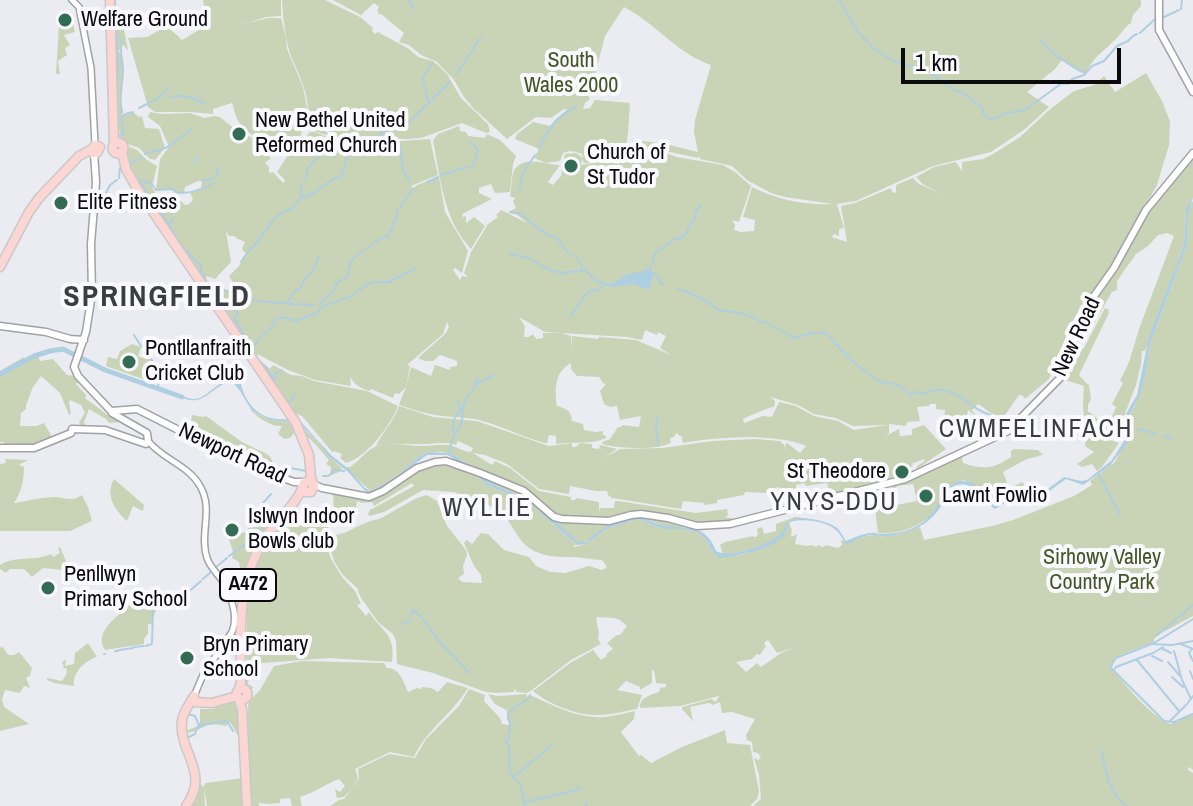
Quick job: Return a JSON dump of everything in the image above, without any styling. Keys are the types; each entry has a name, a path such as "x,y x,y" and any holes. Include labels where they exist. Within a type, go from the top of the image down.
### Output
{"main road":[{"path":"111,0 116,148 143,198 285,408 302,441 307,459 308,484"},
{"path":"1159,0 1158,18 1163,38 1193,92"},
{"path":"0,267 29,212 45,190 79,156 116,148"},
{"path":"0,448 34,448 71,432 105,430 148,442 147,433 110,413 76,374 74,365 84,340 93,292 91,254 95,151"},
{"name":"New Road","path":"891,483 914,476 1011,429 1061,377 1087,306 1114,268 1146,210 1193,153"},
{"path":"0,326 84,340"},
{"name":"Newport Road","path":"110,413 137,409 246,463 308,484 369,497 412,471 446,461 524,491 554,517 562,519 609,521 641,514 702,526 733,524 891,483"},
{"name":"A472","path":"247,806 240,694 241,610 248,576 264,540 308,484"},
{"path":"186,806 193,794 195,777 182,732 183,716 196,698 215,700 240,694"}],"street":[{"path":"72,0 79,7 90,59 95,151"},
{"path":"148,442 192,474 205,493 205,553 227,590 235,613 232,632 206,670 196,698"}],"green space":[{"path":"203,0 281,0 281,16 244,24 281,18 287,49 303,87 308,112 330,136 294,124 294,128 302,131 299,142 296,146 280,147 264,142 243,127 232,103 213,109 213,114 155,112 148,107 128,38 147,37 167,26 182,40 208,27"},
{"path":"282,0 325,0 360,17 373,28 375,34 378,32 418,57 433,61 447,74 461,98 488,124 490,132 462,123 421,138 349,140 334,136 308,109 304,87 288,47"},
{"name":"South Wales 2000","path":"333,0 1141,0 1131,23 1096,58 1085,74 1063,59 1027,92 1049,107 1025,129 991,152 933,166 856,201 837,204 844,228 839,229 839,236 834,234 832,237 847,242 841,206 855,203 891,188 896,193 896,185 913,178 941,194 916,177 934,167 956,162 962,171 962,162 993,154 1020,137 1074,91 1094,85 1104,76 1115,92 1146,73 1170,122 1169,145 1157,185 1106,276 1093,295 1082,304 1049,379 1025,399 1019,395 1005,415 994,414 978,404 972,410 977,417 968,410 960,424 944,423 945,410 936,409 936,404 930,404 917,407 920,421 907,422 906,426 889,424 886,436 899,429 900,436 912,435 912,429 924,425 946,449 917,469 924,459 893,473 895,478 903,478 833,497 827,483 806,486 804,483 796,485 796,488 775,488 774,496 745,492 744,495 705,505 683,501 681,509 612,498 607,491 570,486 569,494 539,489 507,464 473,453 492,465 495,461 510,468 539,491 571,497 571,500 599,502 599,512 600,508 614,508 615,501 618,501 696,513 727,509 728,515 725,517 736,519 705,525 641,512 609,519 556,516 529,494 474,469 454,455 442,452 420,456 371,492 346,467 351,467 377,446 389,444 376,446 399,406 433,417 477,421 549,446 572,443 572,447 576,447 580,443 592,444 592,448 599,449 600,445 617,449 602,459 620,449 662,448 713,441 780,441 787,452 787,443 800,453 806,446 778,439 762,438 712,439 683,443 682,437 676,433 670,438 671,443 656,447 604,445 602,442 610,439 618,427 639,427 641,416 620,420 617,406 604,404 600,391 606,384 599,377 577,376 571,369 571,363 557,381 557,406 568,410 572,421 583,424 584,430 603,431 606,438 556,444 556,436 549,435 545,443 479,420 431,414 399,405 406,387 399,394 395,393 393,398 363,389 350,377 351,386 315,380 253,355 209,291 214,287 227,291 233,283 229,276 246,254 242,249 245,242 229,236 226,231 231,262 215,279 206,276 207,289 131,174 124,151 130,147 157,166 152,187 161,203 172,196 185,205 189,204 193,200 190,192 201,188 202,181 198,181 185,187 184,194 173,189 156,190 160,159 169,147 160,126 148,117 150,112 220,117 236,130 263,143 261,149 271,158 265,163 269,173 273,172 283,183 285,180 277,172 292,149 310,132 348,144 372,140 374,144 430,139 438,175 411,186 413,188 439,177 445,212 468,251 462,273 455,268 453,270 460,280 462,276 468,277 464,273 471,252 488,224 498,217 496,215 501,210 527,223 516,214 508,213 516,208 515,198 510,196 513,174 519,165 530,162 560,165 548,182 553,185 561,176 565,154 576,153 583,158 580,153 568,151 563,153 560,161 546,163 534,158 539,149 515,139 533,122 551,126 567,110 564,109 551,118 536,117 507,139 473,108 437,62 399,42 404,33 381,14 378,15 379,7 374,3 361,15","holes":["624,7 688,54 711,65 695,120 698,152 632,140 633,150 641,150 619,157 619,164 613,163 613,159 581,165 582,159 584,163 594,162 625,152 630,103 595,100 590,108 583,109 590,99 605,36","641,150 661,150 698,158 699,155 700,159 732,166 747,180 771,193 833,204 791,201 752,187 743,217 755,220 754,231 734,230 732,220 739,222 751,186 723,165","519,317 545,332 627,337 642,340 645,330 657,335 658,332 666,336 660,348 671,355 636,340 599,337 572,336 571,350 571,336 561,333 543,333 543,338 536,339 533,334 524,337 525,326","447,322 449,327 446,333 418,358 433,361 440,355 457,361 457,366 450,367 450,370 435,365 431,376 411,367 406,387 410,366 407,365 443,334","770,397 798,405 814,414 836,418 853,426 887,425 854,430 838,421 814,416 796,406 779,402 772,417 763,416 744,423 743,419 774,407 775,401","458,441 473,448 471,452 445,445 389,444 456,445"]},
{"path":"70,12 75,32 64,35 70,45 65,48 67,55 58,61 60,74 56,74 57,16"},
{"path":"116,12 122,19 128,50 122,44 119,51 123,67 122,116 133,112 142,116 145,128 159,129 165,148 155,160 120,139 116,90"},
{"path":"459,126 460,131 468,136 485,138 487,134 500,140 516,156 510,192 495,193 491,184 479,188 479,193 492,199 462,214 466,216 466,223 474,217 485,226 471,249 449,212 433,140 438,134"},
{"path":"1193,157 1193,198 1186,207 1184,245 1145,351 1142,351 1136,385 1124,416 1122,439 1099,433 1087,424 1084,417 1084,386 1062,379 1075,348 1084,348 1105,308 1109,310 1079,375 1089,385 1091,399 1088,411 1099,420 1110,421 1116,407 1112,404 1123,383 1120,381 1174,236 1167,233 1158,235 1136,254 1089,332 1077,342 1084,315 1147,212"},
{"name":"Sirhowy Valley Country Park","path":"1193,201 1193,616 1156,636 1155,642 1120,655 1110,666 1138,699 1163,720 1171,724 1193,714 1193,770 1190,767 1187,769 1193,773 1193,806 755,806 761,799 754,758 761,758 753,752 752,742 747,740 746,735 755,719 732,712 722,713 720,702 690,707 693,721 682,709 711,699 716,702 719,696 680,706 640,708 643,699 666,687 666,684 656,683 654,670 652,683 640,690 640,687 626,681 617,690 642,695 637,709 614,714 573,712 533,691 593,650 601,660 607,656 613,649 607,643 627,626 620,620 597,617 601,644 571,660 527,693 514,689 514,692 486,692 397,664 393,634 378,622 357,588 334,561 330,547 332,535 381,518 427,495 437,501 447,526 466,550 464,574 458,578 462,582 482,583 464,543 467,540 472,544 481,533 488,534 504,550 529,557 536,566 550,572 565,573 589,566 602,570 607,567 602,560 549,556 535,551 523,543 496,505 493,508 478,498 454,492 423,490 384,512 368,514 414,486 412,483 374,506 372,502 357,501 356,510 341,516 340,511 334,511 333,492 363,498 428,465 445,463 475,473 486,485 527,501 576,544 573,547 586,544 607,529 637,519 664,529 699,533 719,557 741,555 775,542 789,523 791,537 797,534 795,544 807,546 838,548 842,545 841,540 890,536 920,527 924,540 1013,520 1074,496 1092,485 1090,481 1115,462 1128,437 1128,417 1136,403 1149,347 1187,245 1189,207","holes":["768,640 777,653 793,648 761,667 757,663 746,672 736,662 760,655"]},
{"path":"132,344 141,347 138,356 142,358 145,352 156,365 154,383 106,366 108,357 117,359 120,351"},
{"path":"38,355 40,361 53,359 67,375 76,376 85,387 78,382 76,384 86,395 85,398 121,422 109,423 89,409 84,422 91,425 81,426 79,422 85,413 81,405 70,400 69,415 60,393 41,376 33,387 26,409 21,413 20,426 44,423 54,440 39,446 4,445 0,442 0,371 24,357 26,361"},
{"path":"259,359 270,369 273,365 291,375 367,391 398,406 377,440 362,455 346,463 340,458 342,454 333,453 302,416 292,412 256,360"},
{"path":"251,411 270,420 298,423 342,468 327,477 331,467 326,464 329,460 310,439 296,431 290,438 284,439 278,434 282,426 269,424"},
{"path":"192,415 206,416 242,442 267,454 275,468 273,472 203,442 202,445 184,438"},
{"path":"1095,435 1119,443 1097,471 1092,464 1082,467 1077,464 1094,452 1085,446 1086,440"},
{"path":"1014,449 1038,450 1043,455 1027,459 1003,472 1009,488 1023,482 1025,492 1032,490 1041,493 1012,497 995,506 963,480 946,489 937,508 918,524 902,531 878,533 875,509 917,501 913,484 891,490 894,485 961,455 963,463 977,467 994,466 1011,457"},
{"path":"5,459 28,460 19,465 24,467 23,477 14,503 51,497 72,499 82,495 92,521 70,531 0,531 0,464 6,463"},
{"path":"480,475 524,492 545,512 580,521 645,515 692,526 666,527 634,517 600,531 585,542 578,542 527,499 488,482"},
{"path":"114,479 144,505 143,511 133,506 127,521 112,502 110,491"},
{"path":"275,515 278,518 249,569 236,688 236,649 232,635 241,574 239,562 232,558 224,523 229,536 246,532 262,521 268,523"},
{"path":"801,517 789,521 783,532 772,541 746,551 723,555 720,545 725,542 756,537 757,529 762,527 764,534 776,531 776,524"},
{"path":"326,520 331,559 355,591 361,604 357,605 366,616 369,612 390,639 392,662 329,658 250,664 248,684 254,688 250,689 246,683 247,604 254,571 275,532 285,525 316,524"},
{"path":"60,547 72,575 65,577 62,570 43,568 32,577 24,569 10,569 6,573 0,569 0,565 12,560 51,554 53,557 60,553"},
{"path":"142,596 163,600 152,624 148,624 144,644 105,650 102,639 106,629"},
{"path":"88,643 97,657 80,668 74,686 47,680 62,681 67,669 62,667 62,662 66,659 65,666 74,664 75,653"},
{"path":"4,645 8,655 19,652 32,668 30,676 26,678 30,688 24,686 20,693 5,690 2,699 4,707 29,724 0,731 0,646 2,648"},
{"path":"302,661 384,663 398,673 408,692 422,687 438,692 447,682 468,688 425,738 414,757 390,752 355,769 358,778 353,788 359,778 358,769 389,754 415,758 426,739 459,706 469,689 485,695 484,701 502,724 510,725 508,711 495,704 488,694 526,694 528,698 530,695 585,716 608,717 635,711 634,719 621,732 639,756 651,763 725,730 727,743 750,745 759,791 757,799 750,806 330,806 344,799 352,789 344,797 337,798 335,789 340,792 345,786 339,779 300,797 302,806 292,806 290,798 280,799 280,803 249,806 249,701 260,690 274,666"},
{"path":"237,701 242,743 230,722 226,726 208,725 187,733 200,723 200,709 215,709 196,706 188,713 191,706"},
{"path":"243,778 244,806 207,806 204,788 205,806 188,806 197,779 203,787 206,783"}],"water":[{"path":"1193,198 1188,213 1187,245 1149,347 1140,395 1128,417 1127,443 1110,466 1083,485 1066,479 1041,497 1014,498 995,509 974,489 964,484 957,485 948,489 939,508 926,522 899,534 869,535 846,544 838,532 828,525 815,521 795,521 790,522 785,534 772,544 745,554 719,558 699,533 664,529 637,519 607,529 586,544 577,545 527,501 486,485 475,473 448,455 427,455 375,493 368,494 299,423 270,420 252,411 232,381 201,399 188,400 179,396 198,399 226,381 240,380 247,400 256,410 268,417 301,422 371,492 420,456 429,452 454,455 488,482 527,499 578,542 586,542 618,522 638,517 700,531 712,542 716,551 722,553 749,550 767,542 780,534 789,521 800,518 812,519 830,524 838,529 846,541 870,533 896,533 924,521 937,507 947,487 959,481 971,482 986,499 998,506 1009,497 1041,494 1064,477 1087,480 1112,460 1124,441 1126,414 1137,395 1149,337 1184,245 1186,207"},
{"path":"650,267 656,273 649,290 633,284 609,285 628,274"}],"waterway":[{"path":"115,0 117,81"},
{"path":"409,0 413,8"},
{"path":"839,0 858,32 876,51 894,61 928,71 955,91 962,92 990,119 1025,110 1062,83 1068,84 1084,75 1092,66 1104,61 1117,46 1137,34"},
{"path":"1181,9 1182,0"},
{"path":"1164,17 1179,10"},
{"path":"1140,33 1154,20"},
{"path":"456,75 481,37"},
{"path":"116,38 122,43 123,70 122,112 118,112"},
{"path":"1041,40 1060,58 1083,72"},
{"path":"428,102 423,78 432,63"},
{"path":"380,137 381,133 407,124 450,82"},
{"path":"139,108 157,99 169,88"},
{"path":"171,97 188,97 205,103"},
{"path":"539,149 553,124 577,106"},
{"path":"119,135 124,134 121,118 133,112"},
{"path":"145,154 168,146 192,128"},
{"path":"241,262 276,217 292,209 300,198 341,177 351,145 392,141"},
{"path":"470,142 478,152 473,166"},
{"path":"400,147 403,170 410,182"},
{"path":"303,178 306,178 312,163 325,153"},
{"path":"519,191 523,172 535,155"},
{"path":"129,164 141,158"},
{"path":"194,162 198,158"},
{"path":"441,175 470,166"},
{"path":"202,181 218,174 219,167"},
{"path":"119,178 120,168"},
{"path":"427,182 438,177"},
{"path":"99,195 106,193 117,180"},
{"path":"138,180 151,183 156,190 173,189 180,193 196,191 214,183"},
{"path":"136,181 166,220 179,243 201,266 205,276"},
{"path":"301,184 302,197"},
{"path":"400,207 413,189"},
{"path":"161,201 163,215"},
{"path":"651,266 655,253 687,233 701,204"},
{"path":"319,304 337,283 348,276 350,261 388,236 397,209"},
{"path":"510,212 521,214 541,231 558,239 582,268"},
{"path":"166,229 174,218"},
{"path":"510,254 529,258 549,270 563,273 585,270 596,281 609,285"},
{"path":"221,288 254,300 287,303 313,271 319,256"},
{"path":"376,282 389,282 415,268"},
{"path":"655,275 664,284"},
{"path":"350,297 374,282"},
{"path":"570,317 591,290 597,291 604,285"},
{"path":"213,287 225,305 231,306 238,314 234,318 252,347"},
{"path":"677,289 699,297 718,310 755,318 794,338 826,333 878,381 898,386 909,394 934,390 951,392 991,415"},
{"path":"252,349 276,318 295,321 349,297"},
{"path":"289,304 314,305"},
{"path":"134,335 141,346"},
{"path":"143,348 155,366 158,388"},
{"path":"0,374 34,356 63,349 105,370 182,397"},
{"path":"265,366 273,379"},
{"path":"273,384 275,374 282,370"},
{"path":"449,455 452,440 462,422 467,398 478,383 494,375"},
{"path":"474,388 477,378"},
{"path":"289,402 295,394"},
{"path":"282,395 294,412"},
{"path":"458,401 459,411"},
{"path":"454,434 454,420 462,409"},
{"path":"657,418 658,446"},
{"path":"1138,429 1157,434"},
{"path":"1164,436 1171,438"},
{"path":"282,474 287,468"},
{"path":"291,468 306,471"},
{"path":"323,476 335,470 344,471"},
{"path":"1098,474 1120,514"},
{"path":"263,513 263,503 271,494"},
{"path":"229,556 258,535 262,515"},
{"path":"215,568 227,558"},
{"path":"203,579 212,571"},
{"path":"186,594 201,581"},
{"path":"172,601 184,596"},
{"path":"163,604 169,602"},
{"path":"152,642 153,608 160,605"},
{"path":"1156,636 1193,605"},
{"path":"402,624 409,621 413,610 419,614 469,673"},
{"path":"1193,619 1154,643 1116,658 1111,668 1164,721 1174,722 1193,714"},
{"path":"1151,644 1172,645 1193,641"},
{"path":"146,646 152,644"},
{"path":"1181,644 1193,649"},
{"path":"134,647 144,646"},
{"path":"1114,670 1163,647"},
{"path":"119,650 133,648"},
{"path":"1161,648 1171,653"},
{"path":"1192,649 1189,653 1193,661"},
{"path":"1174,651 1191,699"},
{"path":"1152,656 1162,661"},
{"path":"1137,660 1179,711"},
{"path":"1168,662 1180,676"},
{"path":"1190,671 1193,679"},
{"path":"1172,677 1183,687"},
{"path":"525,806 521,785 510,773 509,746 506,743 510,729 508,712 530,695"},
{"path":"1170,721 1193,696"},
{"path":"188,714 195,716 199,725 227,721 233,731"},
{"path":"187,738 202,726"},
{"path":"514,777 552,745"},
{"path":"1101,750 1108,779 1116,796 1127,806"},
{"path":"525,802 581,787"}],"place":[{"name":"Welfare Ground","path":"65,20"},
{"name":"New Bethel United Reformed Church","path":"239,134"},
{"name":"Church of St Tudor","path":"571,166"},
{"name":"Elite Fitness","path":"61,203"},
{"name":"Pontllanfraith Cricket Club","path":"129,362"},
{"name":"St Theodore","path":"902,472"},
{"name":"Lawnt Fowlio","path":"926,496"},
{"name":"Islwyn Indoor Bowls club","path":"232,530"},
{"name":"Penllwyn Primary School","path":"48,588"},
{"name":"Bryn Primary School","path":"187,658"}],"district":[{"name":"SPRINGFIELD","path":"157,298"},
{"name":"CWMFELINFACH","path":"1036,430"},
{"name":"YNYS-DDU","path":"834,503"},
{"name":"WYLLIE","path":"487,509"}]}
